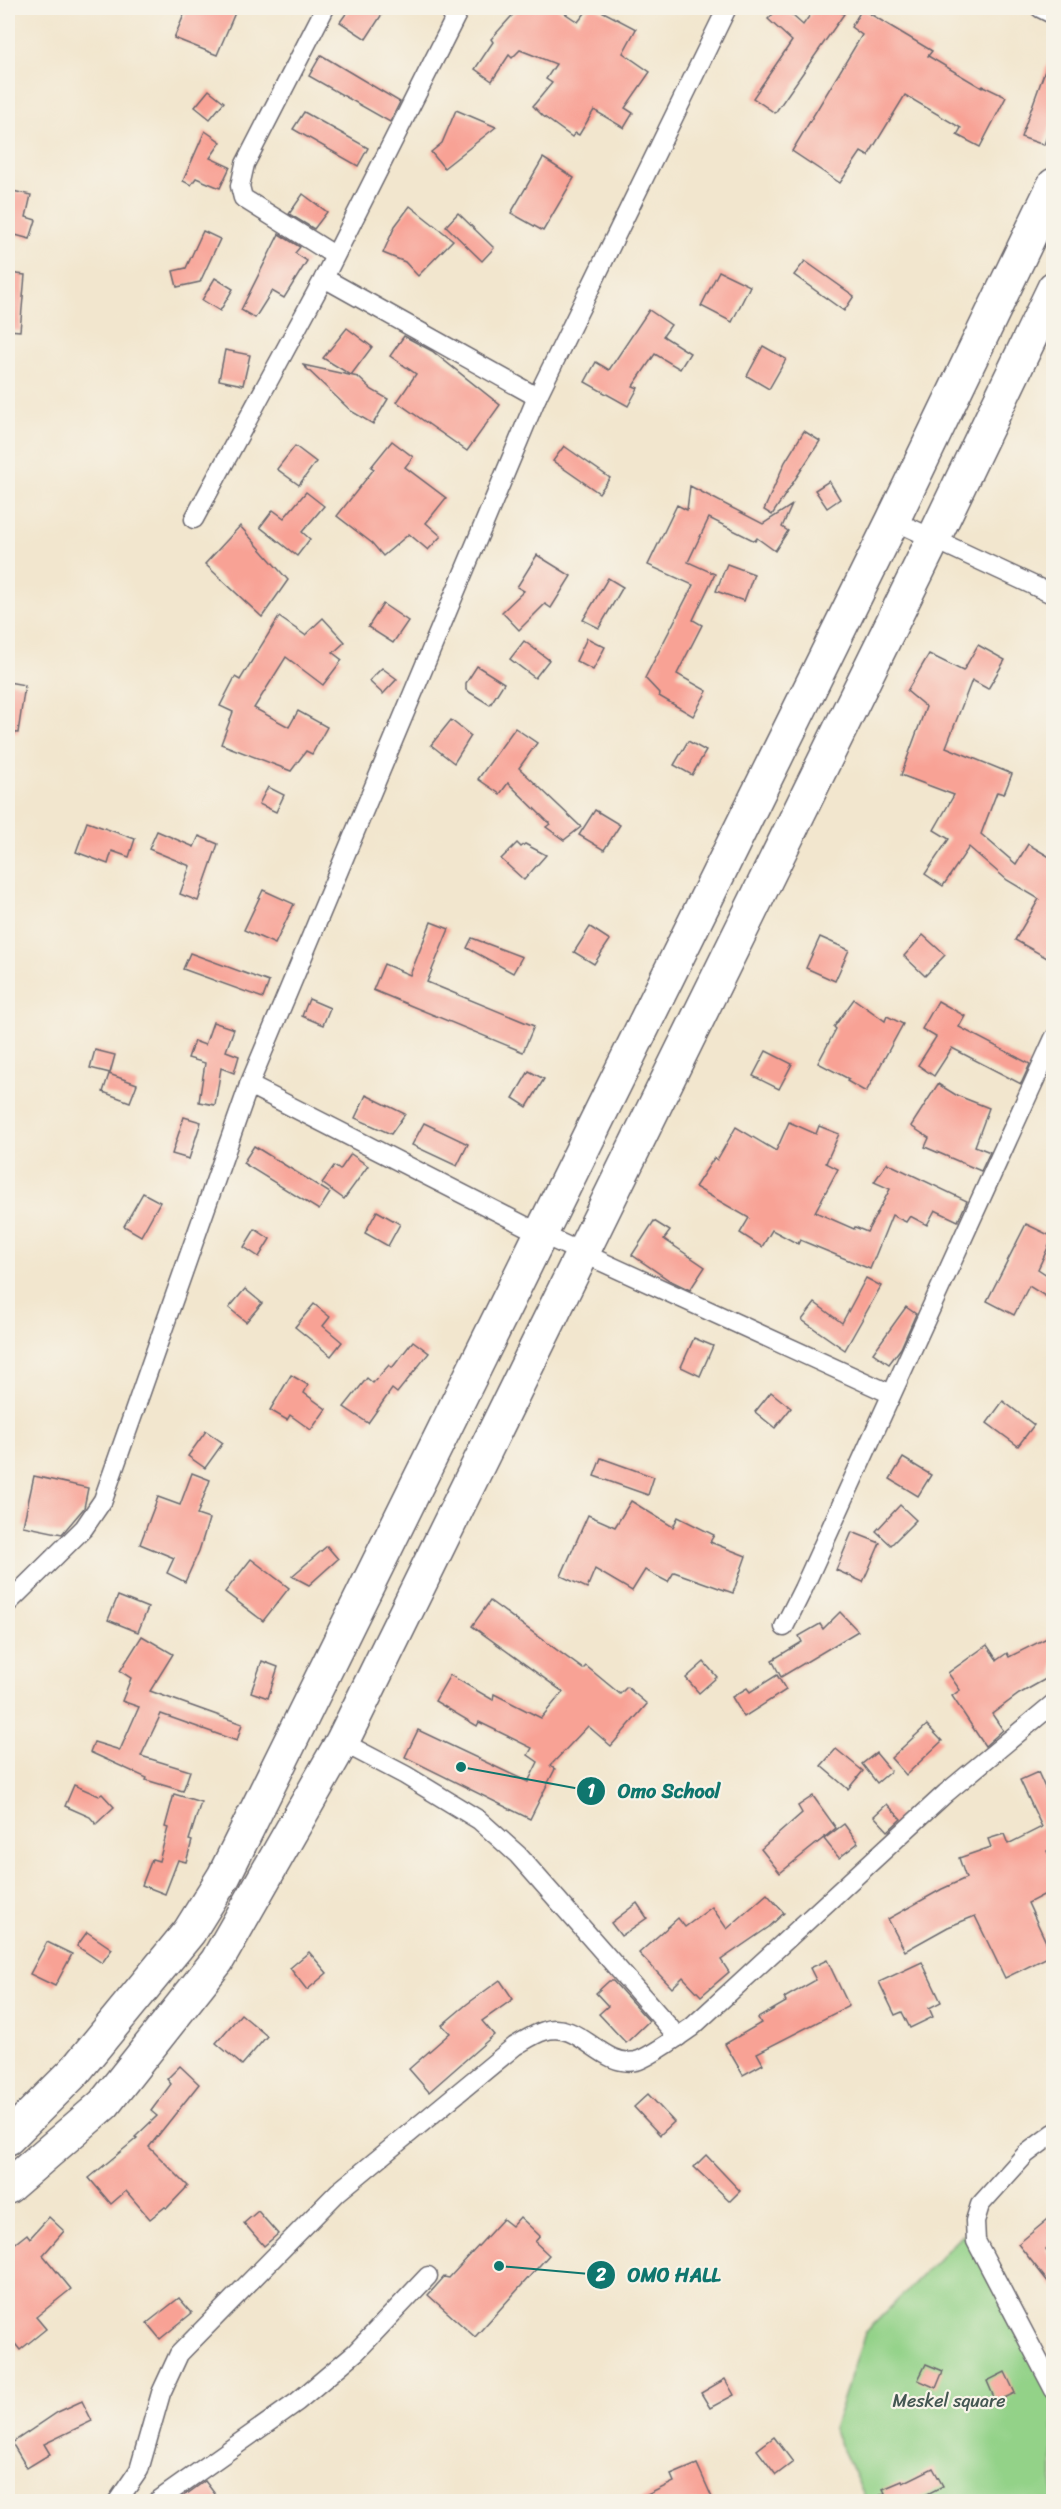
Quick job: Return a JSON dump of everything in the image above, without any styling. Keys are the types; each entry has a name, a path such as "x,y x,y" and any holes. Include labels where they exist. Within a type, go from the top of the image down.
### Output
{"highway":[{"path":"8,2138 74,2072 189,1932 224,1876 893,520 1053,185"},
{"path":"8,2187 104,2104 217,1961 342,1742 933,540 1053,288"}],"street":[{"path":"325,8 245,164 240,186 243,198 334,255"},
{"path":"194,519 324,278 460,8"},
{"path":"8,1603 84,1528 103,1500 249,1085 537,397 727,8"},
{"path":"1040,8 1053,15"},
{"path":"324,278 537,397"},
{"path":"893,520 1053,595"},
{"path":"784,1627 1053,1038"},
{"path":"249,1085 541,1234 891,1394"},
{"path":"117,2502 139,2470 161,2393 179,2354 338,2192 515,2046 544,2030 566,2029 615,2061 637,2061 678,2037 692,2027 946,1793 1053,1703"},
{"path":"342,1742 405,1775 479,1820 518,1855 678,2037"},
{"path":"1053,2133 1026,2154 980,2205 975,2221 976,2241 1049,2370 1053,2390"},
{"path":"156,2502 297,2402 356,2352 428,2277"}],"green space":[{"name":"Meskel square","path":"962,2235 999,2266 1053,2391 1053,2501 867,2501 833,2429 865,2333"}],"building":[{"path":"187,8 237,8 217,55 174,38"},
{"path":"350,8 386,8 366,39 340,22"},
{"path":"519,8 557,8 578,22 589,8 596,8 636,29 623,53 650,72 625,108 633,113 624,128 594,110 579,135 575,133 572,137 543,116 533,106 552,83 546,79 556,64 520,50 512,58 509,55 492,81 475,69 493,42 491,39"},
{"path":"779,8 784,8 803,25 815,8 834,8 844,14 775,113 753,98 792,41 768,19"},
{"path":"862,9 932,51 928,56 982,88 983,86 1006,97 980,147 957,135 961,128 905,95 868,156 861,152 840,183 792,151 862,35 851,27"},
{"path":"1051,54 1053,54 1053,119 1044,145 1021,137"},
{"path":"321,55 400,102 390,122 309,76"},
{"path":"209,90 224,102 210,119 195,107"},
{"path":"456,110 496,127 444,168 431,152 442,143"},
{"path":"304,112 368,148 358,166 293,129"},
{"path":"205,131 221,142 210,158 230,167 220,188 196,178 191,185 183,181"},
{"path":"543,158 574,178 543,231 511,213"},
{"path":"8,190 31,195 26,217 36,220 30,239 8,233"},
{"path":"303,194 327,212 314,229 289,214"},
{"path":"410,206 453,240 418,276 405,262 383,253 395,226"},
{"path":"458,213 494,248 482,261 446,226"},
{"path":"203,231 220,239 200,282 177,287 173,271 186,268"},
{"path":"279,234 300,247 295,253 307,261 284,298 272,291 255,318 241,310"},
{"path":"805,261 854,296 844,311 794,275"},
{"path":"719,271 750,286 732,322 701,306"},
{"path":"8,273 25,275 20,331 8,330"},
{"path":"215,278 233,289 220,311 202,300"},
{"path":"649,310 671,325 663,336 690,353 680,369 655,354 633,386 638,388 628,406 585,382 596,362 609,370"},
{"path":"347,328 372,347 351,375 323,358"},
{"path":"404,336 432,351 500,405 467,451 397,402 416,374 390,356"},
{"path":"763,346 786,359 769,389 747,376"},
{"path":"225,350 250,355 243,385 219,380"},
{"path":"303,365 358,377 372,390 388,399 373,424 351,411"},
{"path":"804,431 820,441 772,515 764,510 785,462"},
{"path":"392,441 413,457 405,467 446,498 426,523 441,536 428,550 409,534 383,556 372,543 337,516 374,469 371,467"},
{"path":"295,446 316,462 299,485 277,469"},
{"path":"564,446 610,478 599,493 553,461"},
{"path":"829,481 840,499 827,508 815,490"},
{"path":"690,486 763,524 792,505 782,527 788,531 775,551 757,538 755,541 709,518 688,562 715,574 693,620 702,625 677,674 707,691 693,716 659,696 660,694 645,678 693,585 648,565 677,505 687,510"},
{"path":"306,492 324,506 302,532 310,539 297,556 260,527 273,510 284,518"},
{"path":"240,526 288,580 262,617 205,564"},
{"path":"537,555 571,576 551,608 545,604 519,630 502,612 524,591 517,587"},
{"path":"727,564 754,574 744,601 716,591"},
{"path":"608,578 623,587 599,628 583,620"},
{"path":"383,604 408,621 393,643 368,627"},
{"path":"279,617 305,635 323,618 345,642 333,653 342,660 323,685 286,657 254,708 289,727 298,711 327,727 312,754 306,751 291,771 221,744 233,712 220,706 235,677 240,680"},
{"path":"587,638 605,647 593,670 576,661"},
{"path":"524,641 549,660 535,678 510,659"},
{"path":"978,645 1005,660 988,689 972,680 946,747 1012,774 1004,794 997,792 981,834 1016,864 1028,844 1053,859 1053,947 1047,958 1015,940 1039,899 1007,880 969,847 943,886 925,874 949,839 934,830 954,795 901,775 926,707 907,691 929,654 963,671"},
{"path":"477,666 504,683 490,705 466,690 466,683"},
{"path":"382,668 397,679 383,694 369,681"},
{"path":"8,682 25,685 18,733 8,732"},
{"path":"451,720 471,736 454,763 431,745"},
{"path":"515,728 537,743 519,768 581,827 564,840 546,827 550,824 508,783 500,794 478,779"},
{"path":"688,741 706,751 692,775 674,765"},
{"path":"268,787 284,795 276,812 259,804"},
{"path":"595,810 620,825 604,850 579,835"},
{"path":"87,822 135,839 129,857 112,851 108,864 76,852"},
{"path":"157,831 194,847 199,836 218,844 198,901 180,894 190,866 149,849"},
{"path":"517,843 521,847 525,844 546,855 524,880 501,859"},
{"path":"263,890 294,904 275,944 244,930"},
{"path":"431,922 449,929 427,982 534,1026 523,1052 373,990 384,964 410,975"},
{"path":"590,927 610,940 594,964 574,952"},
{"path":"923,935 945,955 925,976 904,956"},
{"path":"820,937 849,950 835,981 806,968"},
{"path":"472,938 522,957 513,973 467,948"},
{"path":"190,953 269,982 263,998 183,969"},
{"path":"309,999 330,1008 323,1025 302,1016"},
{"path":"854,999 885,1021 887,1016 903,1024 866,1092 847,1081 849,1079 818,1063 836,1029 834,1027"},
{"path":"938,1001 965,1016 959,1027 1030,1064 1021,1084 952,1048 934,1076 918,1065 936,1037 922,1029"},
{"path":"213,1022 234,1029 226,1051 239,1056 234,1073 221,1068 215,1105 199,1102 205,1063 188,1058 194,1041 205,1045"},
{"path":"95,1050 115,1055 110,1073 90,1068"},
{"path":"766,1051 792,1064 779,1089 753,1076"},
{"path":"529,1071 544,1079 527,1107 513,1098"},
{"path":"109,1074 137,1084 130,1102 103,1092"},
{"path":"938,1084 956,1095 989,1108 975,1146 990,1152 981,1171 925,1147 929,1138 911,1126"},
{"path":"366,1095 405,1114 391,1134 355,1118"},
{"path":"184,1117 201,1122 189,1159 172,1154"},
{"path":"789,1122 816,1134 819,1126 839,1134 826,1163 838,1169 815,1212 854,1229 855,1227 867,1232 890,1189 874,1182 887,1163 967,1201 958,1221 935,1210 927,1225 910,1216 906,1222 892,1215 870,1269 800,1240 798,1244 772,1230 762,1247 740,1233 749,1218 695,1187 714,1158 717,1160 736,1127 776,1151"},
{"path":"424,1123 468,1144 457,1166 412,1145"},
{"path":"254,1146 330,1193 319,1210 243,1163"},
{"path":"351,1154 368,1166 344,1199 322,1183 334,1166 340,1170"},
{"path":"143,1193 160,1202 141,1236 124,1226"},
{"path":"377,1211 400,1224 388,1246 365,1233"},
{"path":"654,1221 670,1231 664,1239 705,1267 690,1290 669,1280 632,1255"},
{"path":"1026,1224 1053,1237 1038,1269 1053,1279 1053,1301 1029,1286 1014,1315 987,1301"},
{"path":"255,1229 270,1239 259,1257 244,1247"},
{"path":"866,1278 881,1286 845,1350 802,1320 815,1303 842,1323"},
{"path":"245,1289 262,1303 246,1322 229,1308"},
{"path":"314,1304 330,1317 323,1326 342,1342 331,1356 295,1327"},
{"path":"906,1307 916,1314 901,1348 889,1364 873,1353"},
{"path":"694,1338 713,1346 700,1376 681,1367"},
{"path":"413,1341 429,1353 397,1393 392,1389 368,1423 344,1407 367,1378 373,1383 389,1365 392,1368"},
{"path":"291,1375 308,1385 304,1393 326,1409 311,1430 290,1415 287,1420 270,1410"},
{"path":"771,1392 791,1408 775,1428 755,1412"},
{"path":"1003,1401 1034,1425 1018,1446 987,1423"},
{"path":"206,1431 223,1443 205,1468 188,1456"},
{"path":"601,1458 654,1477 648,1495 594,1476"},
{"path":"903,1458 931,1475 918,1496 890,1479"},
{"path":"192,1473 210,1480 197,1515 209,1519 199,1551 185,1582 167,1573 174,1558 140,1544 158,1497 180,1505"},
{"path":"34,1476 88,1488 84,1508 62,1534 23,1526"},
{"path":"631,1501 673,1527 678,1517 714,1535 710,1542 746,1556 733,1593 674,1572 668,1582 645,1570 632,1591 595,1569 587,1588 561,1576 588,1515 615,1527"},
{"path":"900,1505 916,1520 891,1545 876,1531"},
{"path":"852,1532 880,1543 863,1582 836,1570"},
{"path":"327,1546 338,1559 309,1585 292,1576"},
{"path":"251,1559 289,1588 263,1621 225,1592"},
{"path":"118,1596 148,1608 138,1632 108,1620"},
{"path":"490,1601 583,1669 586,1666 620,1694 627,1687 647,1704 611,1746 588,1726 550,1766 555,1769 530,1819 405,1757 418,1730 528,1782 538,1762 528,1755 532,1748 479,1722 477,1726 435,1701 450,1675 493,1700 494,1694 541,1718 563,1692 472,1626"},
{"path":"840,1612 858,1631 781,1677 772,1660 802,1642 799,1636 820,1624 823,1629"},
{"path":"1053,1635 1053,1675 1019,1694 992,1714 1003,1730 985,1746 952,1696 960,1690 948,1673 987,1645 997,1660 1007,1653 1009,1657"},
{"path":"142,1636 173,1654 150,1691 242,1724 237,1741 161,1714 141,1756 190,1771 183,1791 146,1780 147,1778 90,1752 94,1742 120,1750 139,1707 122,1701 131,1678 120,1671"},
{"path":"262,1661 278,1667 268,1698 251,1692"},
{"path":"704,1662 717,1677 699,1693 686,1678"},
{"path":"777,1675 786,1690 744,1717 732,1697 747,1688 750,1692"},
{"path":"927,1725 942,1741 906,1775 891,1758"},
{"path":"836,1749 863,1771 848,1789 821,1766"},
{"path":"876,1753 891,1771 877,1783 862,1764"},
{"path":"1038,1772 1053,1806 1053,1853 1051,1849 1047,1851 1053,1863 1053,1890 1028,1903 1052,1955 1005,1978 975,1916 948,1927 905,1951 888,1919 966,1878 959,1858 991,1847 988,1839 1004,1834 1008,1844 1042,1827 1020,1780"},
{"path":"74,1785 99,1796 102,1794 114,1807 96,1824 90,1817 65,1806"},
{"path":"174,1794 201,1802 189,1840 192,1841 186,1862 178,1860 165,1894 142,1885 152,1859 159,1861"},
{"path":"813,1796 836,1828 780,1873 761,1849 802,1813 798,1806"},
{"path":"887,1804 901,1819 888,1831 874,1816"},
{"path":"844,1824 858,1843 839,1858 824,1839"},
{"path":"767,1894 784,1913 769,1927 721,1960 729,1972 701,1996 683,1977 672,1988 639,1953 678,1918 685,1927 712,1907 727,1929"},
{"path":"637,1903 647,1918 621,1936 611,1923"},
{"path":"87,1932 112,1949 102,1963 77,1946"},
{"path":"47,1942 72,1954 55,1986 30,1974"},
{"path":"309,1952 327,1973 307,1990 290,1968"},
{"path":"827,1960 849,2006 757,2053 763,2064 743,2075 725,2044 761,2023 758,2018 786,2002 784,1998 816,1980 810,1968"},
{"path":"922,1962 941,2002 929,2008 933,2017 910,2028 902,2012 895,2015 879,1982"},
{"path":"500,1980 513,1999 482,2021 494,2035 429,2092 409,2069 450,2033 442,2025"},
{"path":"609,1981 613,1981 649,2021 626,2043 599,2014 608,2006 596,1993"},
{"path":"241,2014 267,2036 242,2065 216,2043"},
{"path":"180,2066 199,2084 149,2147 188,2186 167,2208 165,2207 150,2219 126,2191 111,2204 89,2178 137,2138 135,2137 157,2116 151,2111 171,2084 167,2079"},
{"path":"648,2094 674,2122 660,2135 634,2107"},
{"path":"706,2155 740,2191 730,2201 694,2167"},
{"path":"258,2211 278,2234 264,2246 244,2223"},
{"path":"1053,2215 1053,2243 1046,2249 1053,2264 1053,2288 1018,2244"},
{"path":"49,2217 64,2231 43,2255 71,2289 36,2317 46,2329 20,2350 8,2335 8,2249 27,2234 30,2238"},
{"path":"520,2217 540,2236 535,2242 549,2255 475,2337 428,2295 444,2277 449,2278 503,2219 512,2226"},
{"path":"179,2298 192,2313 160,2339 147,2323"},
{"path":"926,2364 943,2371 936,2388 918,2380"},
{"path":"1005,2372 1015,2393 996,2402 987,2381"},
{"path":"725,2379 734,2395 710,2408 701,2393"},
{"path":"82,2401 92,2421 44,2444 50,2454 27,2468 12,2443 58,2412"},
{"path":"774,2437 793,2462 776,2475 757,2450"},
{"path":"697,2464 714,2502 633,2502 674,2482 671,2475"},
{"path":"933,2468 943,2486 912,2502 867,2502 885,2493 883,2489 902,2481 903,2483"},
{"path":"205,2481 221,2502 176,2502"}],"place":[{"name":"Omo School","path":"461,1767"},
{"name":"OMO HALL","path":"499,2266"}]}
